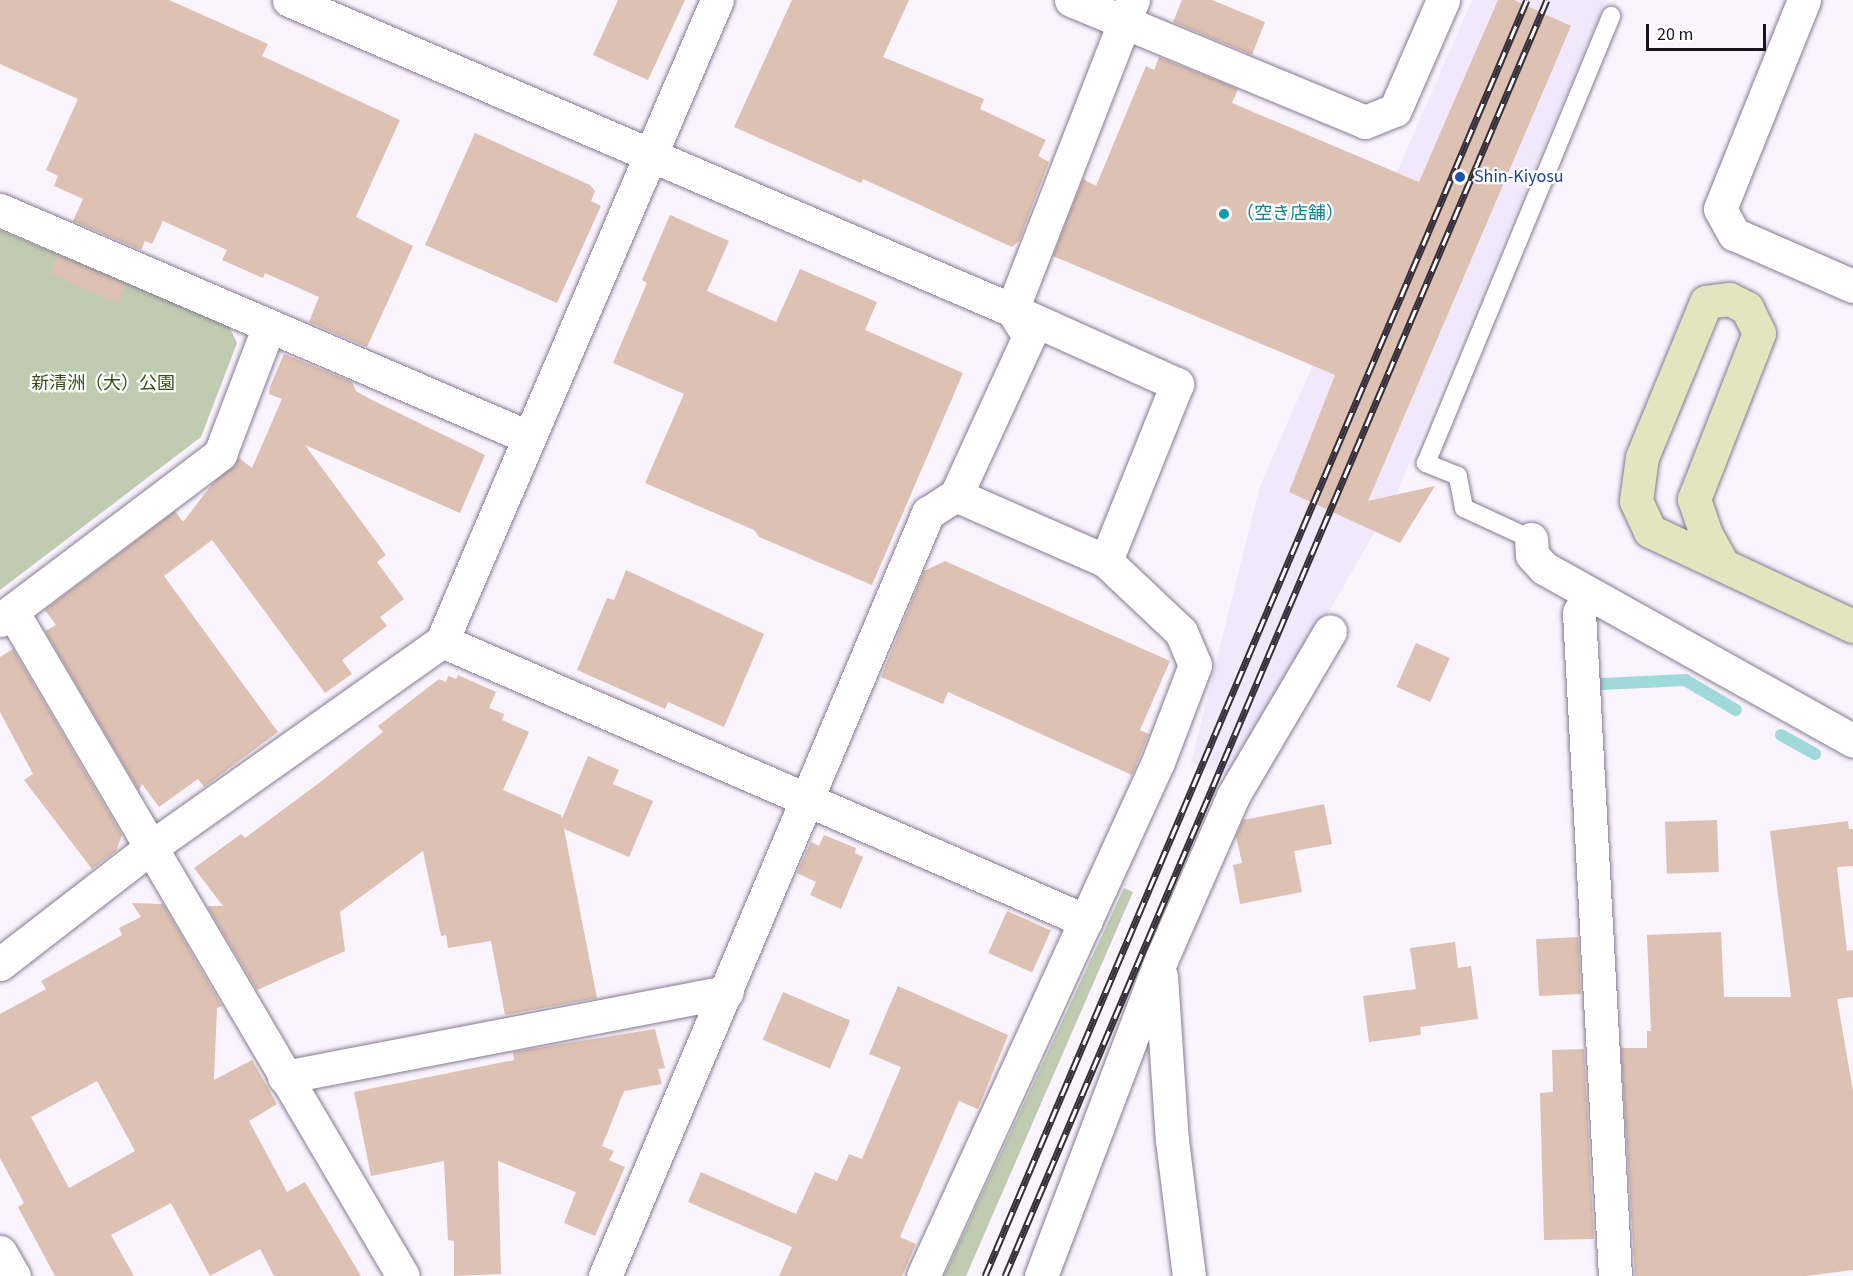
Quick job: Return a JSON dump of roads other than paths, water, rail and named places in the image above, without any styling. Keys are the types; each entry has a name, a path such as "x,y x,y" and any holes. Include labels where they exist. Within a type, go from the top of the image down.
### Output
{"main road":[{"path":"1722,564 1706,534 1694,499 1759,333 1747,308 1729,299 1706,302 1642,457 1636,501 1650,531 1853,626"}],"street":[{"path":"289,0 1012,310 1177,384 1106,561"},
{"path":"0,964 150,848 442,641 717,0"},
{"path":"1071,0 1128,11 1365,122 1395,110 1443,0"},
{"path":"1804,0 1720,209 1734,234 1853,286"},
{"path":"1012,310 1128,11"},
{"path":"0,210 528,437"},
{"path":"605,1276 928,513 956,495 1029,336 1012,310"},
{"path":"269,326 220,454 6,615 150,848 403,1276"},
{"path":"923,1276 1158,762 1195,665 1181,632 1106,561 956,495"},
{"path":"1531,539 1532,555 1544,568 1853,741"},
{"path":"1589,594 1579,613 1615,1276"},
{"path":"1041,1276 1161,964 1233,796 1330,631"},
{"path":"442,641 805,801 1086,921"},
{"path":"1161,964 1172,1140 1189,1276"},
{"path":"284,1077 727,992"},
{"path":"0,1252 14,1276"}],"lane":[{"path":"1531,539 1464,508 1458,476 1426,463 1611,16"}],"waterway":[{"path":"1602,684 1685,680 1736,710"},
{"path":"1781,735 1815,754"}],"railway":[{"path":"985,1276 1527,0"},
{"path":"1005,1276 1547,0"}],"place":[{"name":"Shin-Kiyosu","path":"1460,177"},
{"name":"（空き店舗）","path":"1224,214"}],"park label":[{"name":"新清洲（大）公園","path":"103,384"}]}
